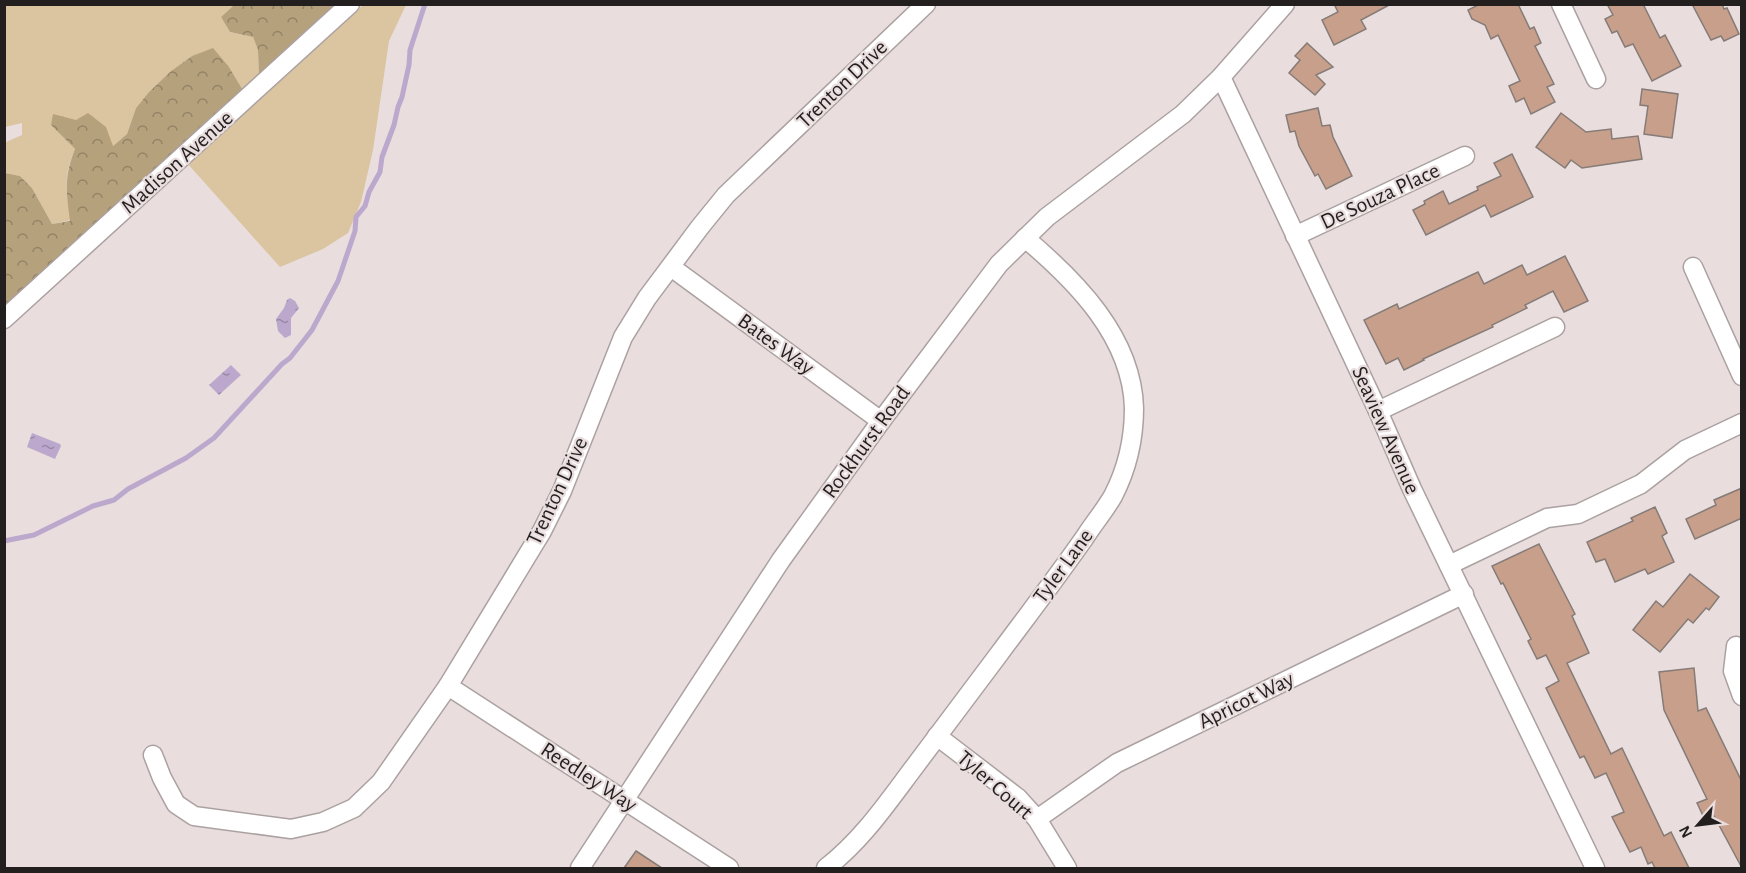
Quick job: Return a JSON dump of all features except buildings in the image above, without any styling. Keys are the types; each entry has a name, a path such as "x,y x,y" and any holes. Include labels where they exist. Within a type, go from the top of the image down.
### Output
{"street":[{"name":"Madison Avenue","path":"4,319 350,4"},
{"name":"Trenton Drive","path":"153,754 162,778 176,804 194,816 291,829 323,822 354,808 381,782 448,686 542,531 562,491 623,337 647,298 699,227 726,195 926,4"},
{"path":"1221,77 1285,4"},
{"path":"1561,4 1596,79"},
{"name":"Seaview Avenue","path":"1221,77 1378,411 1412,489 1594,868"},
{"name":"Rockhurst Road","path":"580,868 775,568 881,421 999,264 1055,211 1183,114 1221,77"},
{"name":"De Souza Place","path":"1296,236 1465,156"},
{"name":"Tyler Lane","path":"826,868 846,853 872,824 1063,567 1112,497 1125,468 1132,438 1134,407 1129,375 1118,343 1092,306 1041,252 1024,238"},
{"name":"Bates Way","path":"671,267 881,421"},
{"path":"1693,267 1742,376"},
{"path":"1378,411 1555,327"},
{"path":"1449,565 1547,518 1578,514 1641,484 1684,450 1742,423"},
{"name":"Apricot Way","path":"1037,819 1117,763 1464,594"},
{"path":"1736,645 1733,671 1742,696"},
{"name":"Reedley Way","path":"448,686 729,868"},
{"name":"Tyler Court","path":"937,736 1018,798 1037,819 1067,868"}],"shaded area":[{"path":"5,5 234,5 221,17 230,32 253,37 258,50 259,75 244,92 229,67 192,56 171,71 149,92 136,108 127,134 113,146 76,120 51,125 75,149 67,176 71,220 52,224 32,188 20,176 5,173 4,143 22,135 22,123 5,127"},
{"path":"363,5 406,5 389,41 373,150 361,202 348,233 323,249 280,267 187,163"}],"green space":[{"path":"234,5 336,5 259,75 258,50 253,37 230,32 221,17"},
{"path":"213,48 229,67 244,92 5,305 5,173 20,176 32,188 52,224 70,221 67,184 75,149 51,125 53,114 76,120 88,113 106,127 113,146 127,134 136,108 149,92 171,71 192,56"}],"water":[{"path":"290,298 299,308 291,318 291,335 285,338 278,331 276,319"},
{"path":"231,365 241,375 219,395 209,385"},
{"path":"32,433 60,444 55,459 27,447"}],"waterway":[{"path":"4,541 34,535 93,506 114,500 128,489 186,458 214,438 290,358 312,330 338,281 355,231 356,217 365,206 369,192 380,172 382,157 402,97 410,50 425,4"}]}
